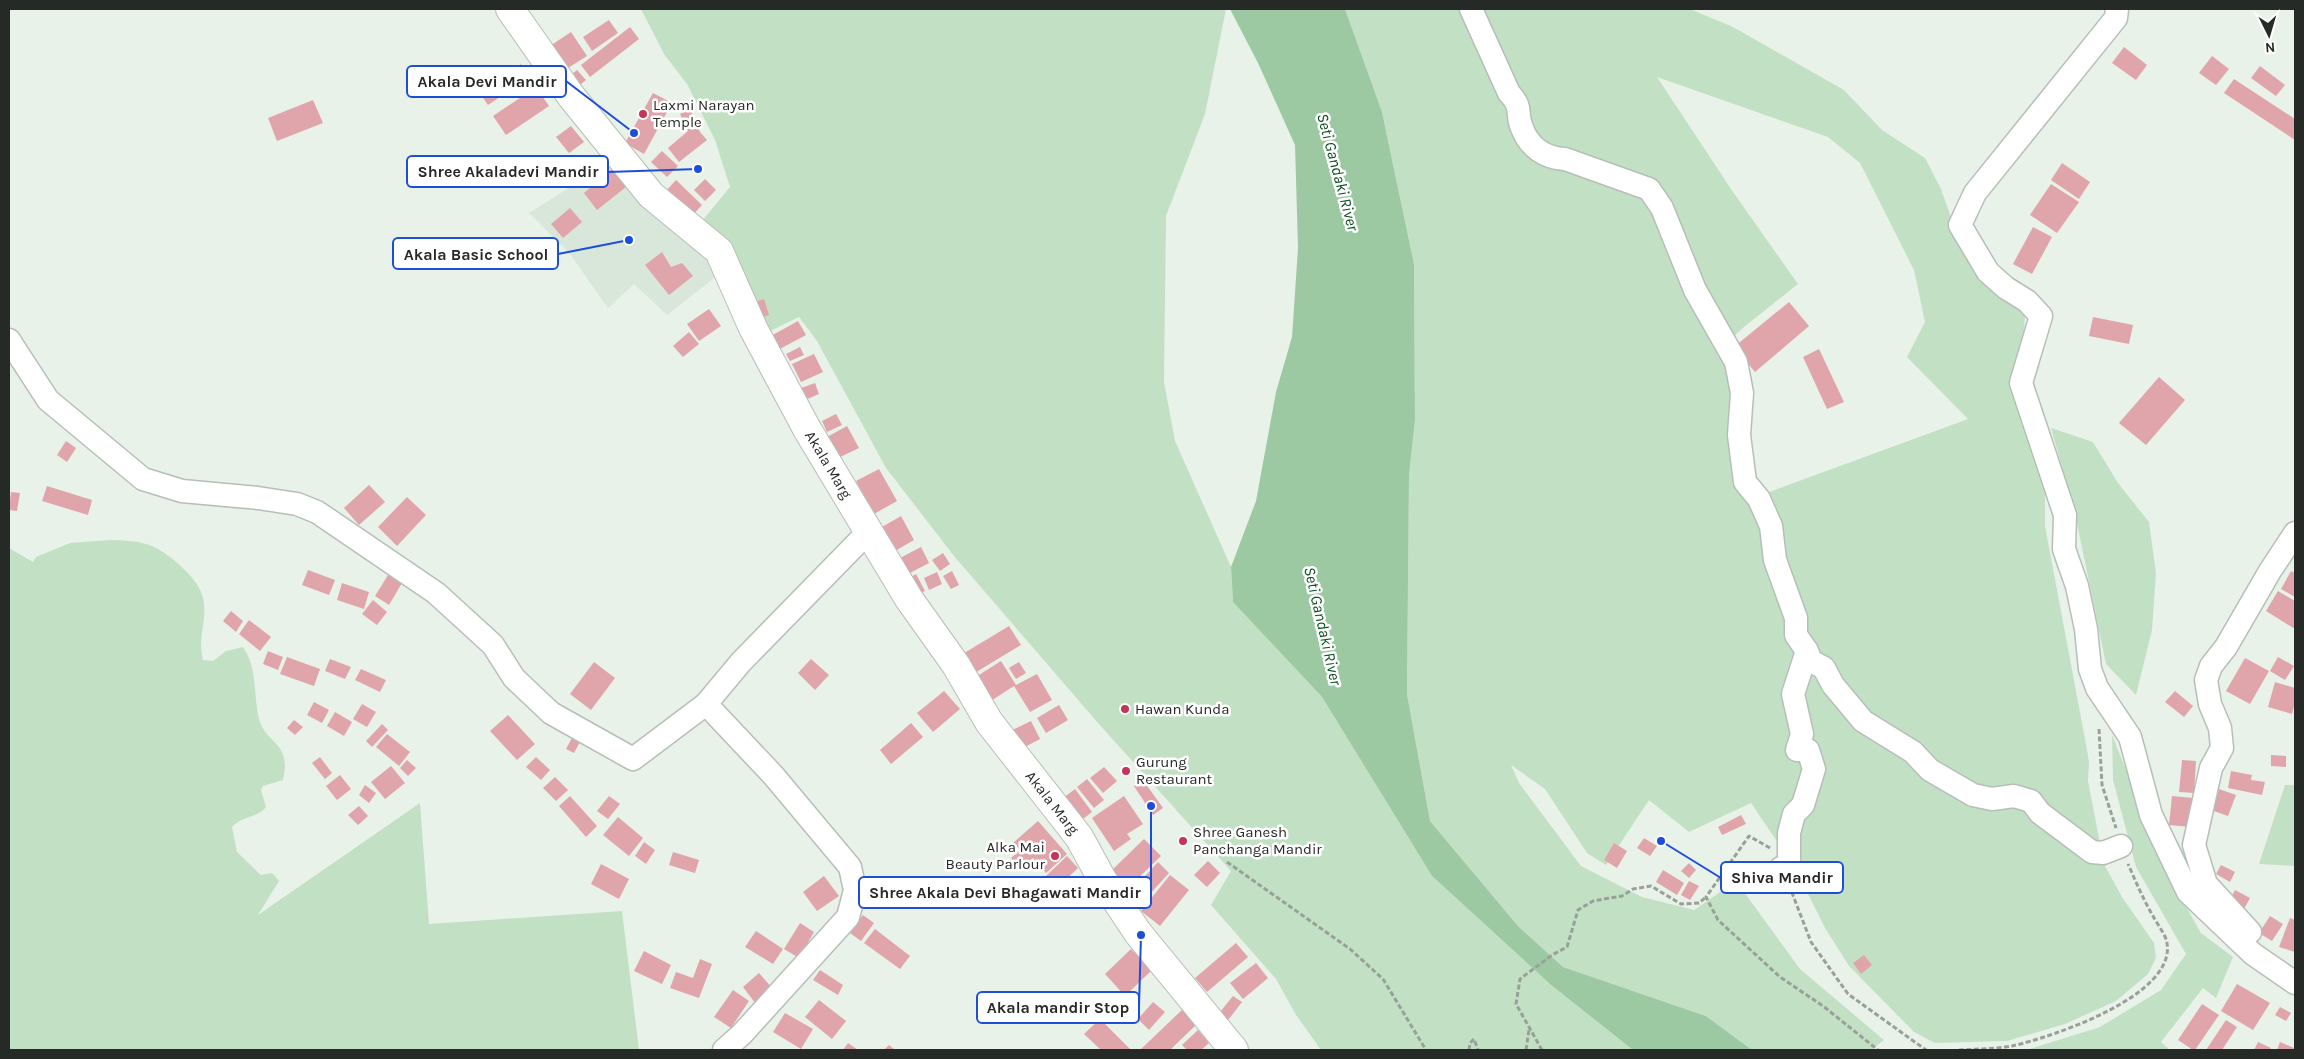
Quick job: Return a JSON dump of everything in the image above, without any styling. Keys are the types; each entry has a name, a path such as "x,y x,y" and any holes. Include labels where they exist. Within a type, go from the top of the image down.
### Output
{"main road":[{"name":"Akala Marg","path":"510,9 570,96 651,194 719,251 757,336 807,429 909,599 956,665 989,722 1079,838 1102,879 1138,934 1234,1050"}],"street":[{"path":"1470,9 1509,93 1518,103 1521,128 1530,142 1540,152 1554,158 1565,159 1650,189 1662,208 1695,290 1736,362 1742,393 1739,434 1746,482 1759,499 1771,526 1776,560 1796,618 1796,635 1811,660 1824,668 1833,685 1863,721 1913,752 1930,770 1973,795 1992,799 2014,796 2031,801 2040,813 2092,852 2103,853 2121,846"},
{"path":"2117,9 2116,18 1975,193 1960,224 1988,272 2006,288 2028,301 2042,316 2021,383 2065,515 2064,549 2077,586 2086,628 2090,669 2097,688 2130,737 2151,815 2188,892 2253,954 2289,978"},
{"path":"9,340 48,400 143,479 182,491 258,498 297,504 317,512 436,594 493,645 514,678 551,713 632,759 706,704 741,662 869,531"},
{"path":"2289,978 2206,884 2194,845 2211,768 2222,748 2220,728 2209,696 2206,680 2211,666 2226,647 2270,570 2295,533"},
{"path":"1781,868 1789,864 1789,833 1794,814 1802,805 1814,769 1808,750 1797,750 1802,734 1793,694 1807,651"},
{"path":"706,704 773,775 850,867 855,890 848,917 742,1034 724,1050"}],"path":[{"path":"1959,1050 2011,1046 2060,1032 2107,1013 2151,982 2164,968 2167,943 2139,890 2121,846 2102,785 2099,727"},
{"path":"1542,1050 1516,1004 1520,979 1567,946 1578,910 1593,901 1622,896 1633,889 1651,886 1681,904 1699,903 1706,897 1748,836 1768,846 1796,899 1811,942 1848,994 1926,1050"},
{"path":"1227,862 1350,949 1383,979 1426,1050"},
{"path":"1706,897 1718,920 1780,977 1823,1006 1878,1050"},
{"path":"1526,1050 1529,1030"},
{"path":"1469,1050 1470,1042 1474,1039 1478,1050"}],"shaded area":[{"path":"641,9 1226,9 1205,114 1166,216 1164,382 1175,441 1231,567 1233,602 1322,697 1432,876 1551,985 1633,1050 1321,1050 1296,1015 1276,979 1211,905 1231,871 1098,723 954,556 886,468 817,341 799,317 764,334 698,226 730,187 715,140 687,84 664,54"},
{"path":"1345,9 1690,9 1733,27 1844,90 1882,130 1925,158 1941,189 1959,240 2025,312 2024,337 2011,377 2045,485 2045,526 2085,739 2089,762 2088,781 2104,864 2122,897 2154,943 2156,958 2148,974 2116,1001 2065,1024 2007,1041 1935,1043 1914,1032 1849,966 1825,928 1795,868 1751,803 1689,832 1649,800 1606,865 1587,853 1545,789 1511,765 1519,783 1581,866 1642,897 1694,910 1736,881 1800,969 1884,1040 1871,1050 1752,1050 1706,1016 1563,967 1518,926 1430,821 1407,694 1409,476 1415,420 1414,264 1382,112","holes":["1657,77 1828,137 1860,163 1914,270 1925,322 1907,357 1968,419 1772,491 1750,502 1731,374 1719,350 1744,327 1798,284 1733,192"]},
{"path":"611,161 723,271 667,315 634,284 608,308 570,254 529,213"},
{"path":"2051,428 2093,442 2118,483 2149,522 2156,573 2152,630 2136,695 2106,664 2074,509"},
{"path":"111,540 133,541 162,551 180,565 195,582 203,598 204,606 201,643 203,660 213,661 226,651 243,647 248,655 253,673 259,719 262,727 281,750 285,767 283,780 263,786 261,790 266,807 263,811 236,823 232,827 237,852 261,875 272,873 279,881 258,915 420,803 429,924 622,911 639,1050 9,1050 9,548 33,562 36,557 70,543"},
{"path":"2112,735 2169,877 2201,933 2233,957 2216,998 2203,988 2161,1042 2170,1050 2026,1050 2100,1027 2161,990 2186,954 2136,867 2113,780"},
{"path":"2285,785 2295,785 2295,866 2259,864"}],"water":[{"name":"Seti Gandaki River","path":"1230,9 1345,9 1382,112 1414,264 1415,420 1409,476 1407,694 1430,821 1518,926 1563,967 1706,1016 1752,1050 1633,1050 1551,985 1432,876 1322,697 1233,602 1231,567 1256,501 1276,392 1292,337 1298,248 1295,145 1258,63"}],"building":[{"path":"609,20 618,33 592,51 583,37"},
{"path":"630,27 639,39 590,77 581,65"},
{"path":"571,32 587,56 563,71 547,48"},
{"path":"2124,47 2147,65 2136,80 2112,63"},
{"path":"2212,56 2229,69 2216,85 2199,73"},
{"path":"521,64 530,77 488,105 479,92"},
{"path":"2260,66 2285,85 2276,96 2251,78"},
{"path":"577,70 586,80 576,88 567,78"},
{"path":"2234,79 2295,119 2295,140 2224,93"},
{"path":"536,87 549,106 506,135 493,116"},
{"path":"653,93 672,103 644,154 625,143"},
{"path":"313,100 323,123 277,141 268,118"},
{"path":"690,109 700,132 707,140 679,162 668,148 688,131 680,114"},
{"path":"571,126 584,142 569,153 556,137"},
{"path":"662,151 678,166 667,177 651,162"},
{"path":"2062,163 2090,182 2079,199 2051,180"},
{"path":"612,169 626,187 597,210 584,193"},
{"path":"705,179 716,190 705,201 694,190"},
{"path":"676,180 702,205 691,217 665,192"},
{"path":"2051,184 2079,202 2057,233 2030,215"},
{"path":"570,208 582,222 563,238 551,224"},
{"path":"2033,227 2052,237 2032,274 2013,264"},
{"path":"662,252 671,267 682,263 693,276 669,295 645,265"},
{"path":"764,299 769,315 756,319 752,303"},
{"path":"1789,302 1809,326 1755,372 1734,347"},
{"path":"709,309 721,326 699,341 687,324"},
{"path":"2093,317 2133,325 2129,344 2089,336"},
{"path":"798,321 806,335 778,350 771,336"},
{"path":"689,332 699,344 683,357 673,346"},
{"path":"800,347 804,355 790,361 786,354"},
{"path":"1819,349 1844,402 1827,409 1803,357"},
{"path":"814,354 823,372 801,382 792,364"},
{"path":"2159,377 2185,400 2146,445 2119,423"},
{"path":"815,383 819,394 805,400 801,388"},
{"path":"836,414 842,425 827,432 822,421"},
{"path":"847,426 859,448 838,458 827,437"},
{"path":"66,441 76,448 67,462 57,455"},
{"path":"879,469 897,501 874,514 856,481"},
{"path":"369,485 385,502 359,525 344,508"},
{"path":"47,486 92,500 88,515 42,501"},
{"path":"11,492 20,493 17,511 9,510"},
{"path":"407,497 426,515 397,546 378,527"},
{"path":"901,516 914,540 895,551 882,527"},
{"path":"921,547 929,563 908,574 900,558"},
{"path":"943,553 950,564 940,571 932,560"},
{"path":"308,570 335,580 329,595 302,585"},
{"path":"952,571 959,585 951,589 943,576"},
{"path":"2291,571 2295,573 2295,597 2281,589"},
{"path":"937,572 942,584 929,590 924,578"},
{"path":"916,574 925,591 916,595 908,579"},
{"path":"388,575 402,583 389,605 375,596"},
{"path":"342,583 369,592 364,609 337,600"},
{"path":"2278,591 2295,601 2295,629 2266,611"},
{"path":"373,600 387,612 377,625 362,614"},
{"path":"231,611 243,621 236,632 223,621"},
{"path":"249,620 271,637 260,651 239,634"},
{"path":"1009,626 1021,645 973,674 961,655"},
{"path":"268,651 283,657 278,670 263,664"},
{"path":"287,657 320,669 314,686 280,674"},
{"path":"2278,657 2294,666 2285,680 2270,671"},
{"path":"2245,658 2269,671 2250,704 2226,691"},
{"path":"330,659 351,667 345,679 325,671"},
{"path":"811,659 829,675 815,690 798,673"},
{"path":"1001,661 1016,685 1037,674 1052,700 1030,712 1014,686 986,704 971,680"},
{"path":"594,662 615,678 591,710 570,694"},
{"path":"1019,662 1026,673 1016,679 1009,668"},
{"path":"361,669 386,680 380,692 355,680"},
{"path":"2275,682 2295,688 2295,702 2292,714 2268,707"},
{"path":"944,691 960,709 933,732 917,713"},
{"path":"2175,691 2193,706 2184,717 2165,702"},
{"path":"314,702 329,710 322,723 307,715"},
{"path":"362,704 376,712 367,727 353,719"},
{"path":"1059,705 1068,720 1046,733 1037,718"},
{"path":"335,712 352,722 344,736 327,726"},
{"path":"508,715 535,744 517,760 490,731"},
{"path":"294,720 303,727 295,735 287,728"},
{"path":"1031,721 1040,739 1017,751 1008,732"},
{"path":"911,723 923,737 891,764 880,750"},
{"path":"382,724 388,730 372,747 366,741"},
{"path":"387,734 410,752 399,766 376,747"},
{"path":"573,736 581,740 574,753 566,749"},
{"path":"2271,755 2286,756 2286,767 2271,766"},
{"path":"320,757 332,773 325,779 312,763"},
{"path":"536,757 550,770 541,780 526,767"},
{"path":"407,760 416,768 408,776 400,768"},
{"path":"2182,760 2196,761 2194,793 2179,792"},
{"path":"391,766 405,783 385,799 371,782"},
{"path":"1104,767 1117,781 1103,793 1090,778"},
{"path":"2231,771 2252,775 2251,780 2265,782 2262,795 2228,788"},
{"path":"340,775 351,789 337,800 326,786"},
{"path":"555,777 568,790 556,801 543,788"},
{"path":"1087,779 1104,800 1094,808 1077,787"},
{"path":"1143,780 1163,808 1153,815 1134,786"},
{"path":"365,785 376,793 369,803 359,795"},
{"path":"1075,789 1092,812 1079,822 1062,799"},
{"path":"2219,789 2236,795 2228,816 2211,810"},
{"path":"570,796 597,826 586,837 559,806"},
{"path":"609,796 620,804 608,819 597,811"},
{"path":"1124,796 1143,824 1127,834 1131,839 1114,851 1092,818"},
{"path":"2172,796 2193,798 2190,827 2169,825"},
{"path":"359,806 368,816 358,825 348,815"},
{"path":"1741,815 1746,824 1722,835 1718,827"},
{"path":"618,817 643,838 629,856 603,835"},
{"path":"1038,821 1067,854 1046,873 1033,858 1020,869 1011,858 1020,850 1013,843"},
{"path":"1644,838 1657,846 1650,856 1637,848"},
{"path":"1144,839 1161,856 1126,890 1109,873"},
{"path":"644,842 655,850 646,864 635,856"},
{"path":"1614,843 1627,851 1617,868 1604,860"},
{"path":"673,852 699,860 695,873 669,865"},
{"path":"1067,856 1078,868 1056,889 1045,877"},
{"path":"1208,861 1220,873 1207,887 1194,875"},
{"path":"1158,862 1169,873 1140,905 1128,895"},
{"path":"1689,863 1696,870 1689,878 1681,871"},
{"path":"601,864 629,879 619,899 591,884"},
{"path":"2221,865 2235,872 2230,882 2216,874"},
{"path":"1663,870 1684,883 1677,895 1656,882"},
{"path":"1170,875 1189,890 1160,926 1141,911"},
{"path":"824,876 839,896 817,911 803,892"},
{"path":"1689,881 1699,886 1690,900 1681,895"},
{"path":"2235,890 2250,898 2244,909 2229,901"},
{"path":"863,915 874,923 861,941 850,933"},
{"path":"2270,916 2283,924 2272,941 2259,933"},
{"path":"2290,918 2295,920 2295,952 2279,947"},
{"path":"800,923 814,932 799,958 784,949"},
{"path":"875,929 910,956 900,969 864,943"},
{"path":"756,931 783,949 773,964 745,947"},
{"path":"1236,943 1248,957 1207,992 1195,978"},
{"path":"1131,949 1152,970 1125,996 1105,974"},
{"path":"644,951 671,965 662,984 634,971"},
{"path":"1864,955 1872,965 1861,974 1853,963"},
{"path":"700,959 712,964 699,998 670,988 676,972 693,978"},
{"path":"1256,963 1268,978 1243,999 1230,983"},
{"path":"820,970 843,985 838,995 813,980"},
{"path":"759,973 773,989 756,1004 743,987"},
{"path":"2237,984 2270,1003 2253,1030 2221,1011"},
{"path":"733,990 749,1001 731,1028 714,1017"},
{"path":"1233,996 1242,1002 1225,1024 1216,1017"},
{"path":"819,1000 846,1021 832,1039 805,1017"},
{"path":"1153,1002 1165,1012 1149,1030 1138,1019"},
{"path":"2202,1004 2219,1015 2195,1050 2193,1050 2178,1040"},
{"path":"1185,1007 1199,1022 1170,1050 1140,1050"},
{"path":"2280,1007 2291,1013 2286,1021 2275,1015"},
{"path":"785,1013 813,1029 801,1049 773,1032"},
{"path":"1100,1019 1131,1050 1101,1050 1084,1034"},
{"path":"2226,1020 2237,1027 2222,1050 2206,1050"},
{"path":"1198,1030 1209,1043 1201,1050 1187,1050 1182,1045"},
{"path":"2258,1042 2271,1048 2270,1050 2254,1050"},
{"path":"2280,1042 2294,1048 2293,1050 2277,1050"},
{"path":"848,1043 858,1050 843,1050"},
{"path":"889,1045 895,1050 884,1050"}],"place":[{"name":"Laxmi Narayan Temple","path":"643,114"},
{"name":"Akala Devi Mandir","path":"634,133"},
{"name":"Shree Akaladevi Mandir","path":"698,169"},
{"name":"Akala Basic School","path":"629,240"},
{"name":"Hawan Kunda","path":"1125,709"},
{"name":"Gurung Restaurant","path":"1126,771"},
{"name":"Shree Akala Devi Bhagawati Mandir","path":"1151,806"},
{"name":"Shree Ganesh Panchanga Mandir","path":"1183,841"},
{"name":"Shiva Mandir","path":"1661,841"},
{"name":"Alka Mai Beauty Parlour","path":"1055,856"},
{"name":"Akala mandir Stop","path":"1141,935"}]}
